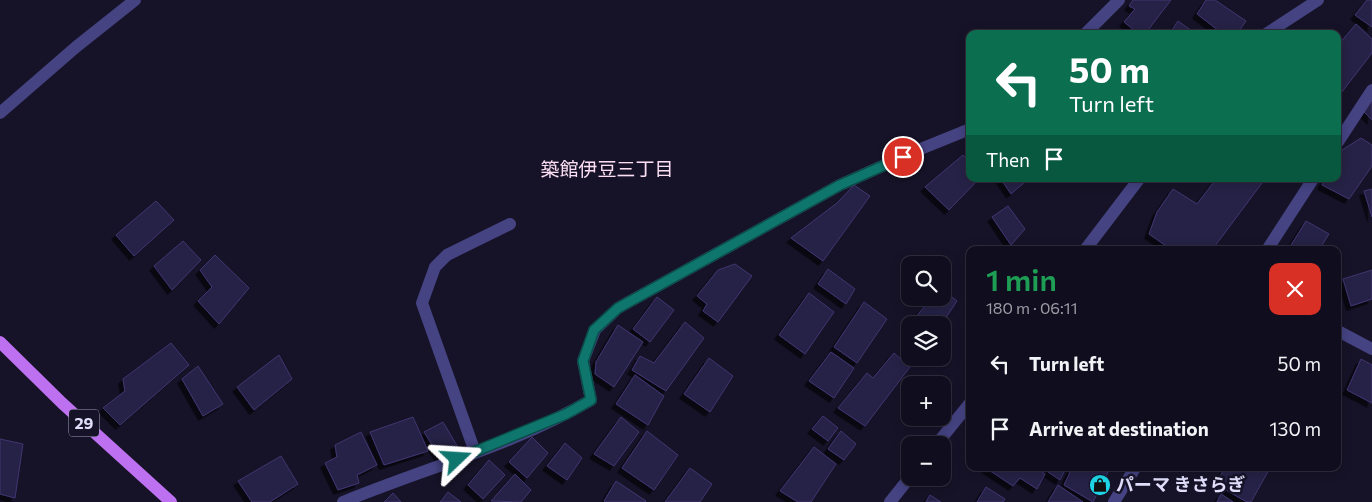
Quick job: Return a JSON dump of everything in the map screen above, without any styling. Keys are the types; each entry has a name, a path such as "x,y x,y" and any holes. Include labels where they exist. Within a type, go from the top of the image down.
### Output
{"main road":[{"name":"29","path":"0,342 62,403 171,502"}],"street":[{"path":"0,113 76,47 135,0"},
{"path":"1089,30 1119,0"},
{"path":"1272,30 1318,0"},
{"path":"1341,137 1372,90"},
{"path":"343,502 476,452 566,414 591,400 583,361 594,330 618,308 840,185 966,131"},
{"path":"1088,246 1137,182"},
{"path":"1270,246 1312,182"},
{"path":"476,452 422,303 434,267 447,254 510,224"},
{"path":"1341,333 1372,349"},
{"path":"943,436 966,407"},
{"path":"1114,502 1133,471"},
{"path":"890,502 903,486"}],"building":[{"path":"1133,0 1171,0 1148,30 1134,30 1124,22 1135,9 1129,6"},
{"path":"1206,0 1215,0 1246,21 1240,30 1218,30 1197,14"},
{"path":"1367,0 1372,0 1372,27 1355,15"},
{"path":"1178,21 1190,30 1172,30"},
{"path":"1356,24 1372,39 1372,53 1341,93 1341,42"},
{"path":"1372,98 1372,120 1363,111"},
{"path":"1361,138 1372,145 1372,166 1349,199 1322,185 1324,182 1341,182 1342,150"},
{"path":"963,155 966,158 966,182 976,182 949,210 925,187"},
{"path":"1003,182 1025,182 1011,194"},
{"path":"1214,182 1263,182 1215,246 1166,246 1149,234 1157,212 1173,189 1197,204"},
{"path":"854,185 870,196 823,261 791,238 837,203"},
{"path":"1372,189 1372,217 1364,191"},
{"path":"156,201 174,220 134,256 116,235"},
{"path":"1008,206 1025,229 1011,245 992,217"},
{"path":"1306,221 1329,234 1322,246 1290,246"},
{"path":"183,241 201,260 172,290 154,266"},
{"path":"215,255 249,288 219,324 198,301 212,287 200,270"},
{"path":"735,264 752,276 718,322 703,311 707,304 697,296 718,270"},
{"path":"828,269 855,289 846,304 818,284"},
{"path":"1372,270 1372,299 1351,306 1343,279"},
{"path":"809,293 834,312 805,354 779,335"},
{"path":"951,296 957,301 947,316 917,316 925,306 951,306"},
{"path":"657,297 674,310 650,342 633,329"},
{"path":"864,302 887,319 857,363 834,347"},
{"path":"685,322 704,338 666,391 632,370 640,356 654,363"},
{"path":"618,325 643,342 614,387 595,374 596,362"},
{"path":"171,343 189,365 120,425 103,408 125,391 123,379"},
{"path":"831,352 854,368 834,398 809,381"},
{"path":"894,353 901,359 901,366 910,367 903,376 901,376 901,379 865,426 838,408 867,373 873,378"},
{"path":"279,355 292,379 254,410 237,387"},
{"path":"709,358 733,376 710,412 684,394"},
{"path":"1361,359 1372,365 1372,403 1347,390"},
{"path":"198,366 223,404 203,416 182,379"},
{"path":"635,375 664,396 648,425 616,404"},
{"path":"823,416 838,428 828,441 812,429"},
{"path":"413,417 428,451 384,465 370,432"},
{"path":"621,417 639,432 614,466 594,454"},
{"path":"443,422 459,449 441,459 424,432"},
{"path":"647,431 678,455 654,490 622,468"},
{"path":"841,431 856,444 844,460 828,449"},
{"path":"361,432 377,465 357,475 359,483 338,490 325,463 337,457 335,445"},
{"path":"532,437 548,453 527,478 509,462"},
{"path":"0,439 23,444 15,498 0,494"},
{"path":"565,443 582,458 567,480 547,466"},
{"path":"814,447 836,464 811,502 798,502 780,491"},
{"path":"281,456 298,484 270,502 252,502 238,481"},
{"path":"489,460 505,475 483,499 468,485"},
{"path":"690,468 712,484 700,502 665,502"},
{"path":"990,471 1040,471 1045,474 1037,489 1020,478 1013,486"},
{"path":"1049,471 1064,471 1060,480"},
{"path":"1071,471 1108,471 1093,502 1064,485"},
{"path":"1223,471 1268,471 1251,502 1247,502 1215,484"},
{"path":"515,474 531,490 521,502 491,501"},
{"path":"616,481 646,501 604,501"},
{"path":"1058,485 1083,502 1048,502"},
{"path":"986,487 1005,499 1003,502 977,502"},
{"path":"448,492 461,502 440,502"},
{"path":"393,493 401,502 384,502"},
{"path":"1221,494 1233,502 1217,502"},
{"path":"930,495 941,502 926,502"}],"place":[{"name":"パーマ きさらぎ","path":"1100,485"}],"district":[{"name":"築館伊豆三丁目","path":"607,169"}],"route":[{"path":"457,459 566,414 591,400 583,361 594,330 618,308 840,185 903,157"}]}
